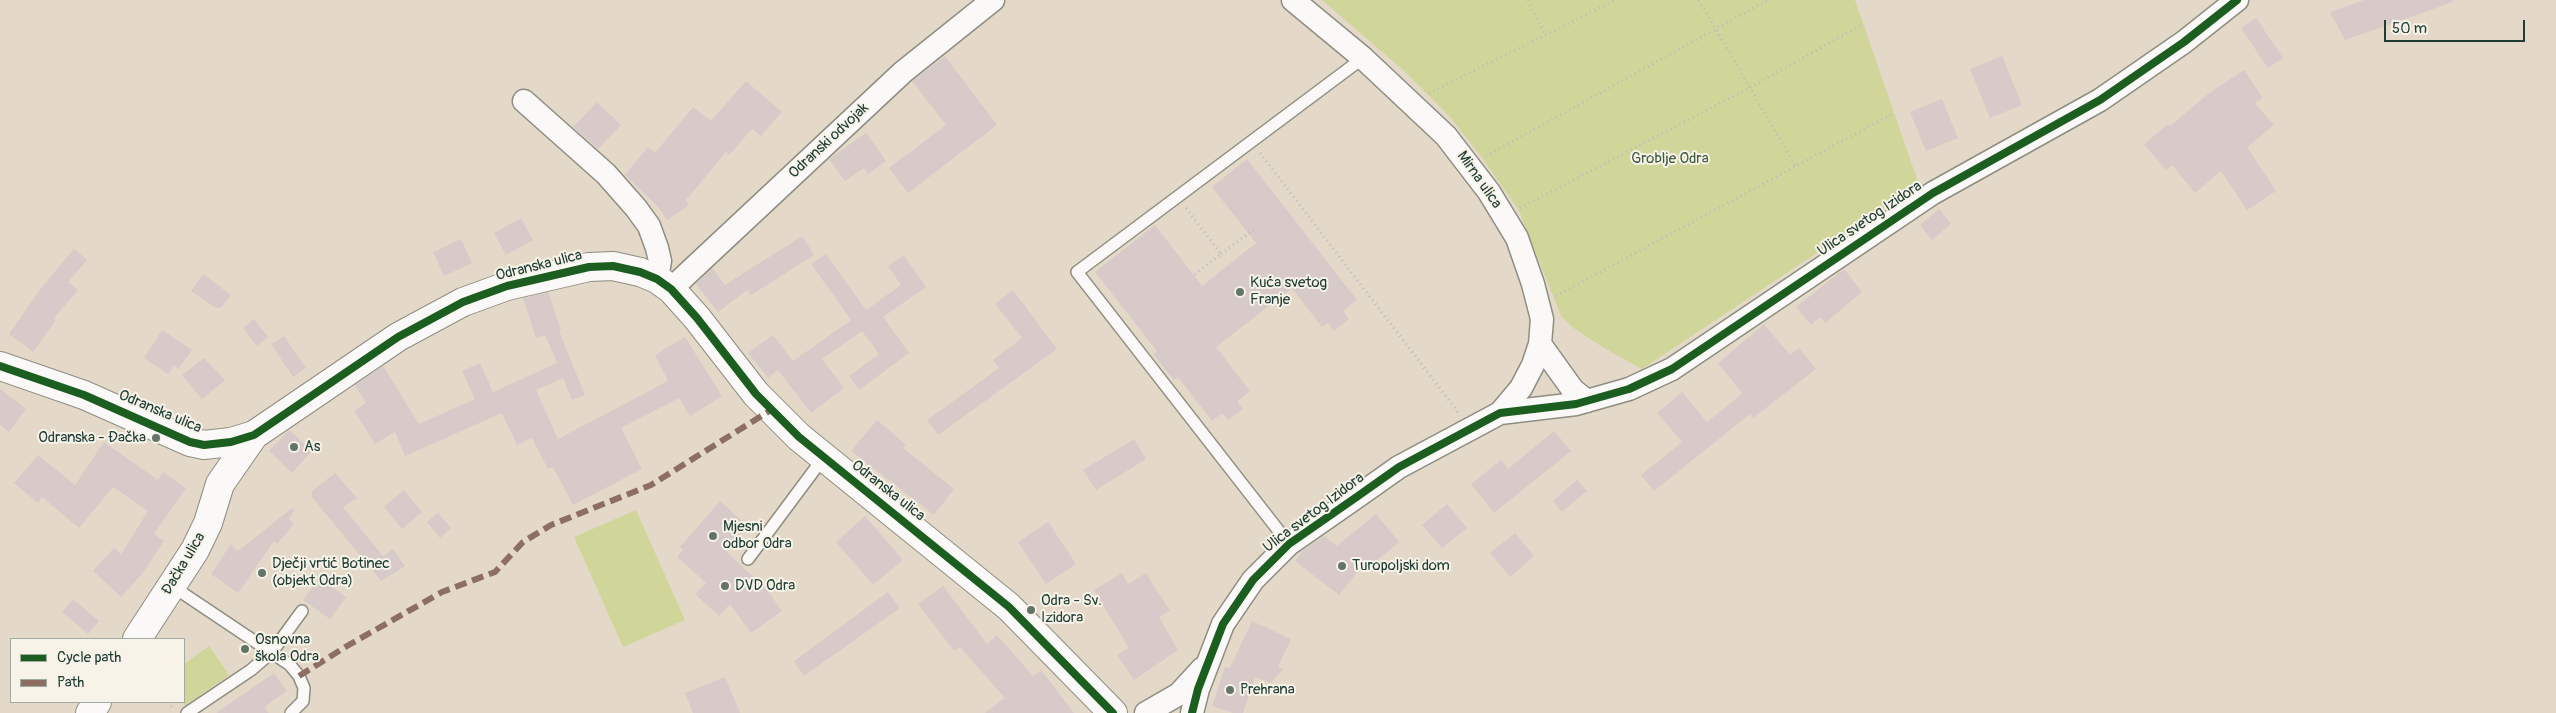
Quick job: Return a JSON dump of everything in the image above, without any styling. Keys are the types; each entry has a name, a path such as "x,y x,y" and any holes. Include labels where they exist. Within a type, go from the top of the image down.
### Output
{"street":[{"name":"Odranski odvojak","path":"664,284 903,72 993,0"},
{"name":"Mirna ulica","path":"1293,0 1363,58 1446,136 1489,192 1517,238 1533,284 1542,319 1540,344 1533,365 1521,388 1500,413"},
{"name":"Ulica svetog Izidora","path":"1192,713 1208,660 1223,624 1236,602 1268,563 1289,544 1399,468 1500,413 1540,410 1587,401 1637,386 1672,369 1933,193 2100,100 2184,42 2237,0"},
{"path":"524,101 606,174 636,208 649,226 658,248 664,284"},
{"name":"Odranska ulica","path":"0,366 84,395 190,442 214,444 244,440 398,337 463,302 507,286 589,267 622,268 664,284 697,318 756,394 799,437 1009,607 1113,713"},
{"path":"1540,344 1573,390 1587,401"},
{"name":"Đačka ulica","path":"138,638 195,550 208,523 220,484 254,435"},
{"path":"190,442 209,460 220,484"},
{"path":"1146,713 1179,694 1208,660"}],"lane":[{"path":"1289,544 1077,272 1250,140 1363,58"},
{"path":"748,558 824,457"},
{"path":"172,586 290,665 299,676 304,688 304,701 291,713"},
{"path":"187,713 250,670 272,652 302,612"}],"path":[{"path":"1528,0 1545,35"},
{"path":"1426,94 1616,0"},
{"path":"1699,0 1796,167"},
{"path":"1482,158 1768,0"},
{"path":"1518,209 1749,88 1863,24"},
{"path":"1554,298 1894,113"},
{"path":"1250,140 1470,428"},
{"path":"1177,196 1222,254"},
{"path":"1194,275 1256,228"}],"green space":[{"name":"Groblje Odra","path":"1322,0 1855,0 1919,185 1642,369 1604,348 1572,327 1561,316 1518,209 1482,158 1451,118 1402,69"},
{"path":"636,510 685,620 623,647 574,537"},
{"path":"209,646 229,675 185,706 183,703 185,703 185,663"}],"building":[{"path":"2364,0 2452,0 2453,2 2345,40 2330,12"},
{"path":"2256,18 2283,58 2268,68 2241,28"},
{"path":"945,56 997,125 908,193 889,168 946,125 912,81"},
{"path":"2002,56 2022,105 1990,118 1970,69"},
{"path":"2244,70 2263,98 2255,103 2274,125 2247,147 2276,191 2247,210 2221,171 2195,193 2172,165 2166,170 2144,144 2168,124 2170,126 2208,94"},
{"path":"746,81 782,112 761,136 752,129 729,155 726,152 686,200 689,205 667,220 658,207 625,175 648,147 655,153 693,107 711,121"},
{"path":"1942,99 1958,138 1926,151 1910,112"},
{"path":"597,102 621,125 598,149 573,127"},
{"path":"866,133 886,161 868,174 864,168 845,181 829,159"},
{"name":"Kuća svetog Franje","path":"1247,159 1357,300 1343,311 1349,319 1334,331 1328,323 1322,327 1292,288 1216,347 1250,391 1237,402 1243,409 1228,420 1222,413 1212,421 1178,377 1174,380 1153,354 1157,351 1095,272 1155,225 1202,286 1256,243 1212,187"},
{"path":"1939,209 1951,224 1932,240 1920,225"},
{"path":"521,218 533,240 506,255 494,233"},
{"path":"802,236 814,255 751,295 747,290 718,312 696,284 712,268 725,285"},
{"path":"461,239 472,263 444,276 433,252"},
{"path":"74,249 87,260 68,282 78,290 54,318 56,320 33,352 9,334 42,287"},
{"path":"826,254 866,310 901,285 888,266 904,255 926,287 883,317 909,353 859,390 849,376 879,354 862,331 822,359 844,388 811,413 778,370 768,378 748,353 773,335 793,361 851,320 811,264"},
{"path":"1844,269 1862,292 1825,323 1820,317 1811,325 1796,307"},
{"path":"203,274 231,295 221,308 216,308 191,291"},
{"path":"1013,290 1057,349 938,435 927,420 999,368 993,360 1022,338 995,304"},
{"path":"548,292 561,330 559,331 585,395 572,400 563,378 536,390 558,439 668,381 655,355 685,337 722,396 690,416 679,398 621,428 642,469 573,505 553,467 548,469 532,438 517,445 502,413 405,456 395,432 375,444 354,411 366,403 355,385 383,366 419,424 475,399 462,371 480,363 493,392 557,363 545,335 536,338 523,298"},
{"path":"254,319 268,337 257,346 243,328"},
{"path":"1764,324 1790,355 1799,348 1816,369 1753,418 1750,414 1654,491 1641,475 1682,442 1657,413 1682,392 1707,422 1737,398 1742,393 1718,363"},
{"path":"162,330 192,350 178,369 174,365 168,374 144,358"},
{"path":"284,336 306,368 293,377 271,344"},
{"path":"204,358 225,380 202,399 182,375"},
{"path":"0,389 26,409 9,432 0,425"},
{"path":"877,420 906,445 903,448 954,489 934,515 851,451"},
{"path":"289,430 312,451 292,473 269,451"},
{"path":"1554,431 1571,451 1494,513 1471,484 1501,460 1508,469"},
{"path":"1134,439 1146,459 1096,490 1083,470"},
{"path":"104,442 158,480 163,472 186,488 154,534 164,541 142,574 121,597 93,571 114,548 121,554 148,511 113,487 79,528 42,497 38,503 14,483 38,455 75,485"},
{"path":"335,473 357,498 343,507 383,556 393,549 405,566 381,581 312,497 312,491"},
{"path":"1577,480 1587,491 1562,512 1553,501"},
{"path":"404,490 422,512 402,529 384,507"},
{"path":"720,501 747,526 725,550 768,591 782,611 751,633 730,604 719,616 695,594 706,583 677,557 683,550 680,547"},
{"path":"1447,504 1467,528 1442,548 1422,525"},
{"path":"292,508 295,510 289,519 294,524 277,544 274,541 238,593 211,574 231,544 238,551"},
{"path":"438,513 451,528 440,538 427,522"},
{"path":"1376,514 1399,542 1370,566 1366,561 1339,595 1295,561 1304,549 1324,536 1337,546"},
{"path":"865,516 903,560 873,585 836,542"},
{"path":"1048,522 1076,564 1046,584 1018,542"},
{"path":"1515,533 1534,556 1510,577 1490,553"},
{"path":"1122,573 1128,584 1146,573 1170,611 1159,617 1178,650 1134,680 1117,655 1129,648 1094,590"},
{"path":"319,578 346,597 330,619 303,600"},
{"path":"943,586 987,644 997,635 1033,676 1041,670 1074,713 985,713 1005,698 960,647 954,651 918,604"},
{"path":"888,592 900,608 804,676 794,661"},
{"path":"73,599 99,621 88,634 62,612"},
{"path":"1252,621 1291,639 1278,667 1283,669 1271,683 1255,677 1243,713 1233,713 1212,706 1225,667 1230,668"},
{"path":"274,673 287,691 264,707 269,713 216,713"},
{"path":"725,677 740,713 693,713 685,693"}],"marked path":[{"path":"299,676 347,646 442,592 495,572 523,542 551,525 651,485 771,410"}],"cycle path":[{"path":"1192,713 1198,689 1223,624 1253,580 1289,544 1399,467 1500,413 1576,404 1629,389 1672,369 1933,193 2100,100 2184,42 2237,0"},
{"path":"0,366 84,395 190,442 204,445 231,442 254,435 398,337 463,302 507,286 589,267 613,266 640,272 657,279 671,289 697,318 756,394 799,437 1009,607 1113,713"}],"place":[{"name":"Kuća svetog Franje","path":"1240,292"},
{"name":"Odranska - Đačka","path":"156,438"},
{"name":"As","path":"294,447"},
{"name":"Mjesni odbor Odra","path":"713,536"},
{"name":"Turopoljski dom","path":"1342,566"},
{"name":"Dječji vrtić Botinec (objekt Odra)","path":"262,573"},
{"name":"DVD Odra","path":"725,586"},
{"name":"Odra - Sv. Izidora","path":"1031,610"},
{"name":"Osnovna škola Odra","path":"245,649"},
{"name":"Prehrana","path":"1230,690"}]}
